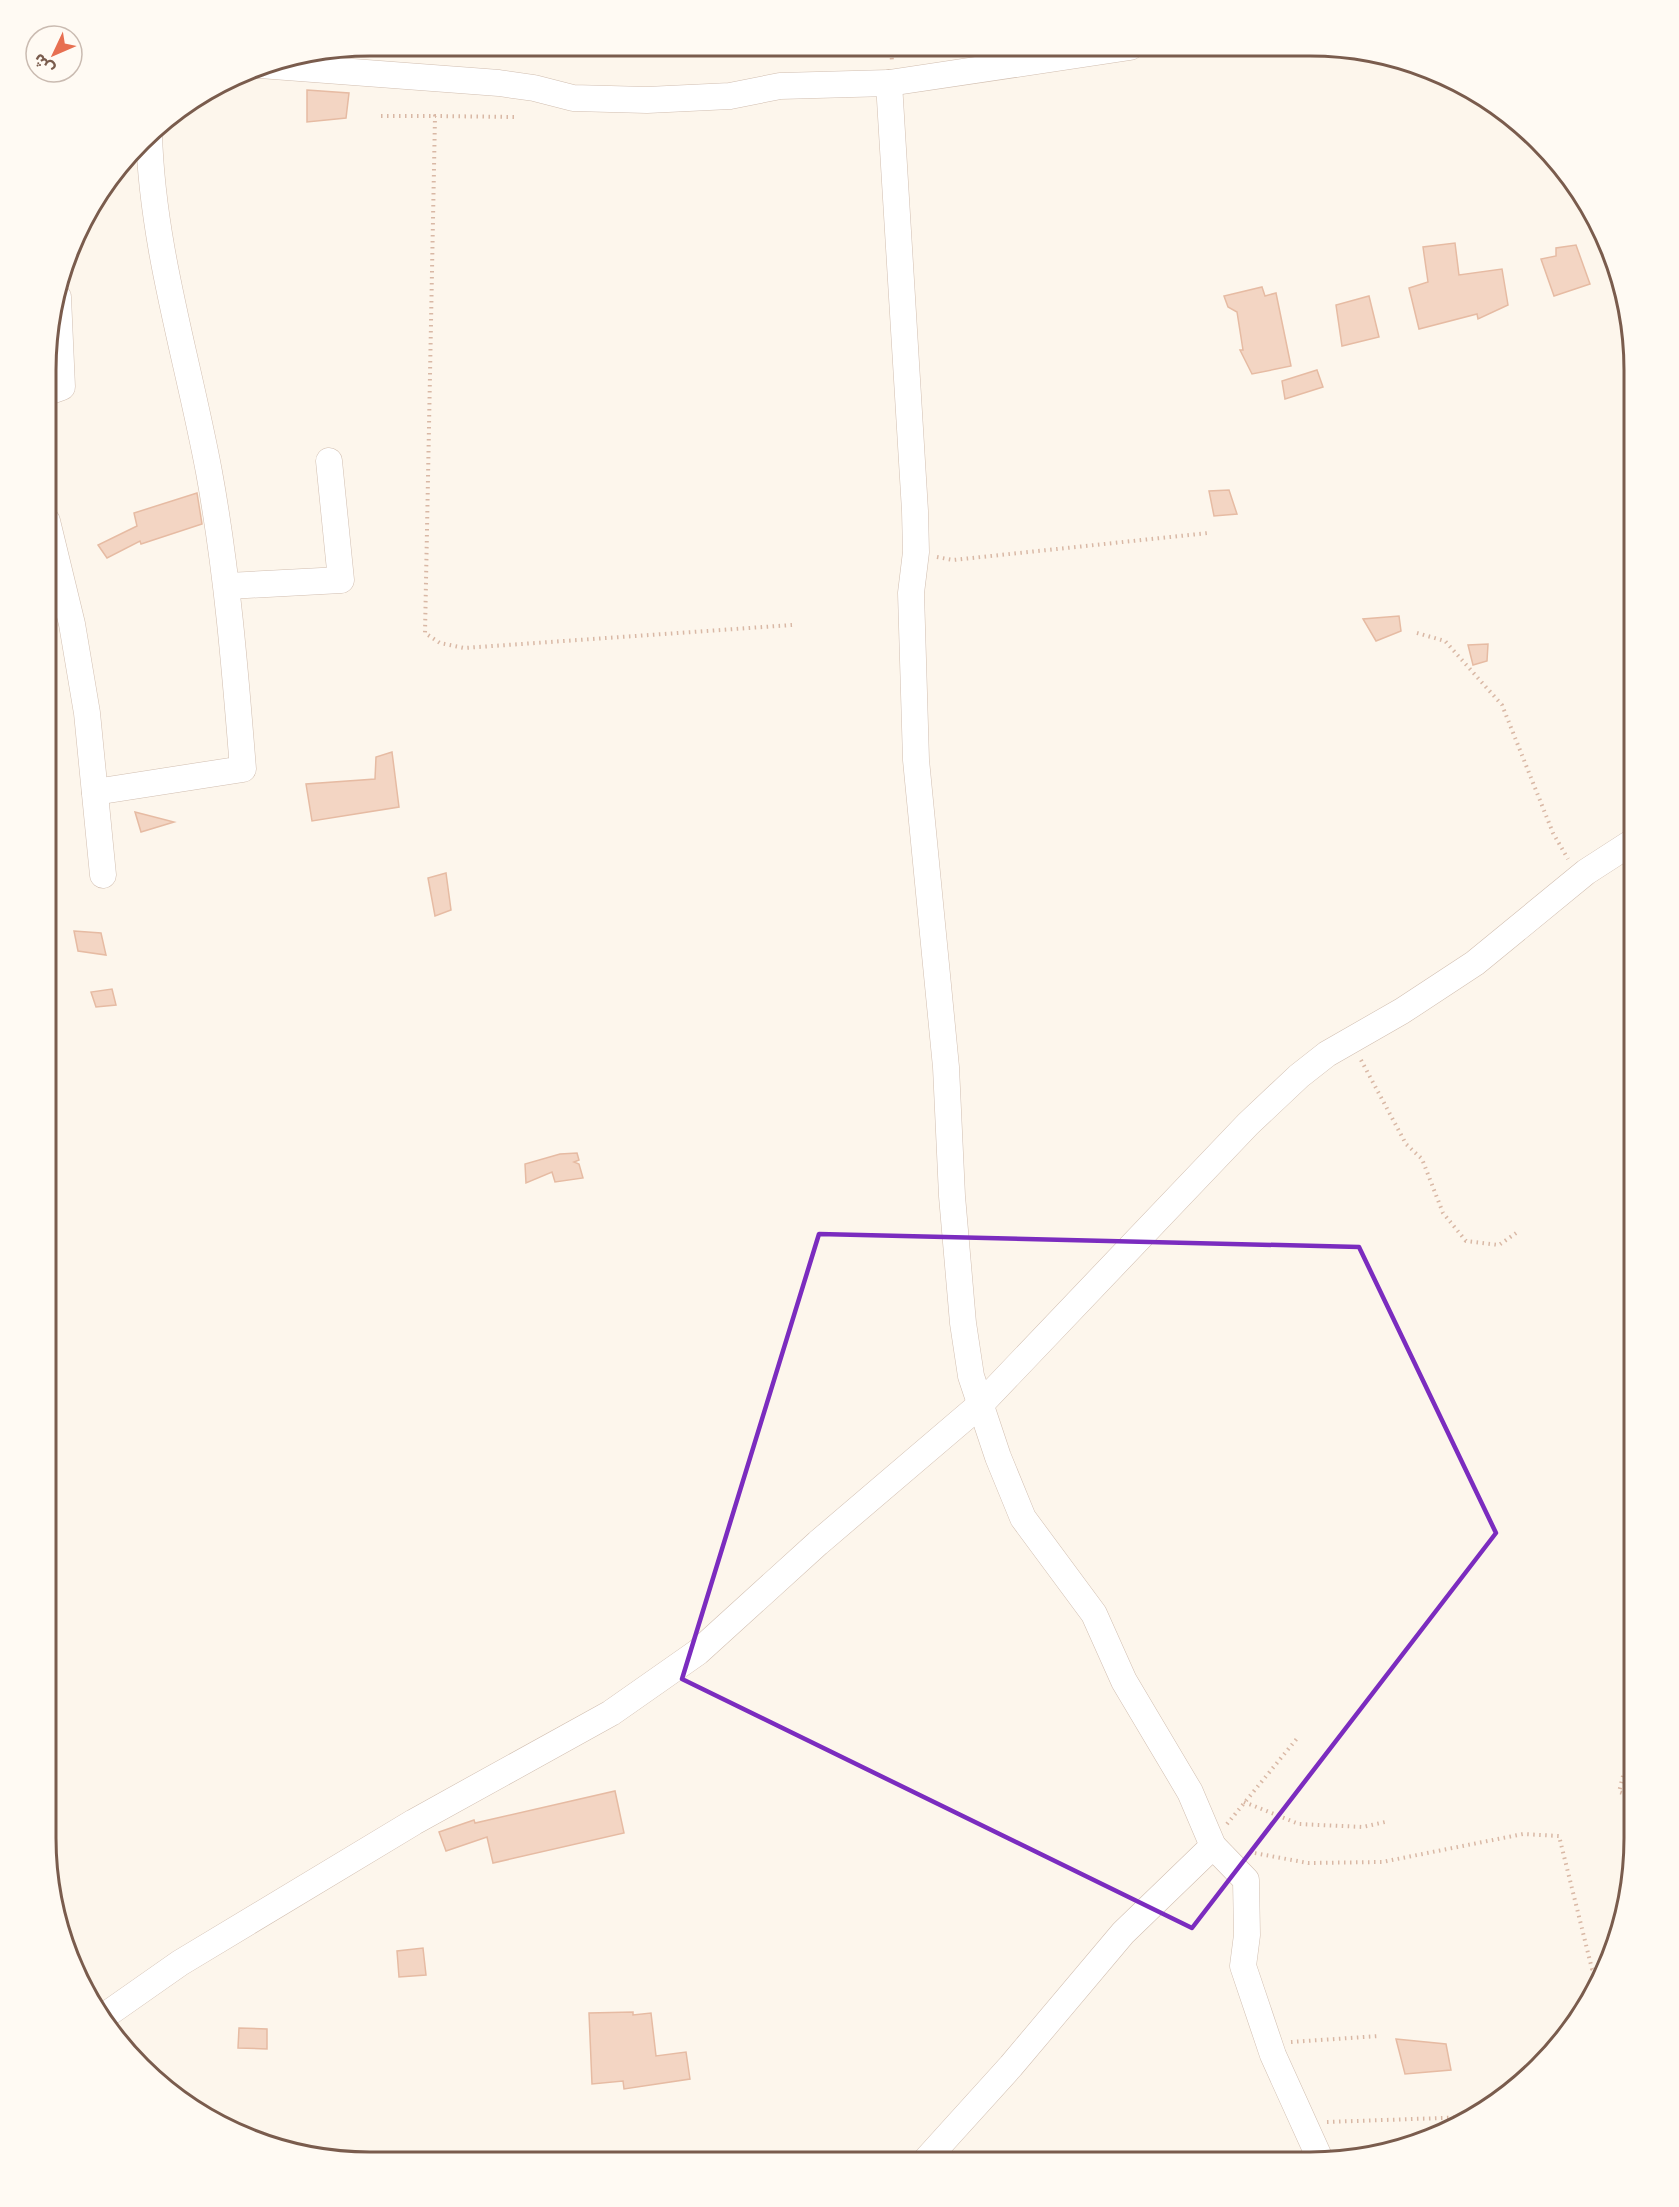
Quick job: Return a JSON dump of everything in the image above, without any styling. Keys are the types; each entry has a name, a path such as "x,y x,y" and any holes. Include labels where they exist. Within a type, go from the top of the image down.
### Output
{"street":[{"path":"285,67 499,83 534,88 573,98 618,100 730,96 780,86 889,83 1070,56"},
{"path":"889,83 916,552 911,593 916,760 946,1067 963,1323 971,1376 998,1457 1023,1518 1094,1614 1124,1681 1190,1792 1214,1846 1246,1880 1247,1935 1243,1966 1269,2043 1317,2152"},
{"path":"95,792 243,769 228,586 209,471 159,237 150,144"},
{"path":"56,389 62,387 59,322"},
{"path":"228,586 341,580 329,462"},
{"path":"56,558 72,624 87,712 103,875"},
{"path":"109,2014 180,1963 414,1822 611,1713 698,1652 818,1543 981,1404 1248,1124 1308,1069 1466,970 1579,878 1624,848"},
{"path":"933,2152 1011,2066 1123,1933 1214,1846"}],"path":[{"path":"381,116 514,117"},
{"path":"435,116 425,633 440,643 464,648 792,625"},
{"path":"916,552 953,560 1209,534"},
{"path":"1418,633 1445,641 1502,705 1553,833 1579,878"},
{"path":"1352,1040 1372,1086 1406,1144 1422,1159 1443,1213 1466,1241 1499,1245 1519,1231"},
{"path":"1299,1736 1244,1802 1214,1846 1308,1863 1382,1862 1523,1834 1559,1836 1594,1970"},
{"path":"1624,1772 1619,1792 1624,1794"},
{"path":"1244,1802 1299,1824 1364,1827 1385,1822"},
{"path":"1269,2043 1379,2036"},
{"path":"1303,2122 1452,2118"}],"highlighted area":[{"path":"819,1234 1359,1247 1496,1533 1192,1928 682,1679"}],"building":[{"path":"307,90 349,93 346,118 307,122"},
{"path":"1455,243 1459,275 1502,269 1508,305 1478,319 1477,314 1419,329 1409,288 1428,282 1423,247"},
{"path":"1576,245 1590,284 1554,296 1541,259 1556,256 1556,248"},
{"path":"1262,287 1265,296 1276,293 1291,366 1252,374 1240,350 1243,350 1237,312 1228,307 1224,296"},
{"path":"1369,296 1379,337 1342,346 1336,305"},
{"path":"1317,370 1323,387 1285,399 1282,381"},
{"path":"1229,490 1237,514 1214,516 1209,491"},
{"path":"197,493 202,524 141,544 140,541 107,558 98,545 137,526 134,513"},
{"path":"1399,616 1401,631 1376,641 1363,619"},
{"path":"1488,644 1487,661 1473,665 1468,645"},
{"path":"392,752 399,807 312,821 306,784 375,779 376,757"},
{"path":"135,812 174,822 141,832"},
{"path":"446,873 451,910 435,916 428,878"},
{"path":"74,931 101,933 106,955 78,951"},
{"path":"112,989 116,1005 96,1007 91,992"},
{"path":"577,1153 579,1160 574,1162 579,1164 583,1178 555,1182 552,1172 526,1183 525,1164 560,1154"},
{"path":"615,1791 624,1833 493,1863 487,1837 446,1851 439,1832 474,1820 475,1823"},
{"path":"423,1948 426,1975 399,1977 397,1951"},
{"path":"633,2012 633,2015 651,2013 656,2056 686,2052 690,2079 624,2089 623,2081 592,2084 589,2013"},
{"path":"239,2028 267,2029 267,2049 238,2048"},
{"path":"1396,2039 1446,2044 1451,2070 1405,2074"}]}
